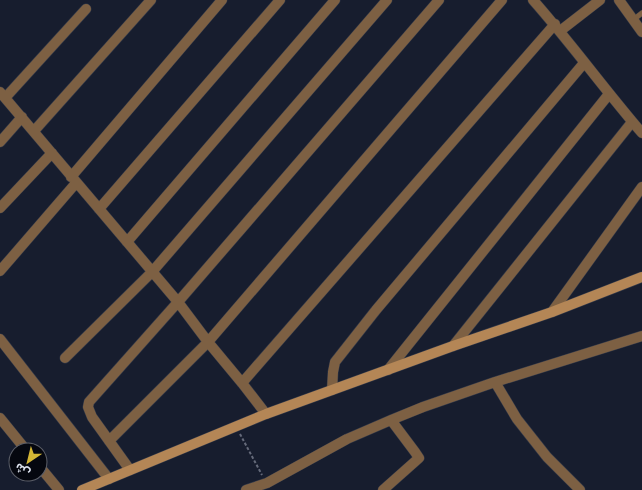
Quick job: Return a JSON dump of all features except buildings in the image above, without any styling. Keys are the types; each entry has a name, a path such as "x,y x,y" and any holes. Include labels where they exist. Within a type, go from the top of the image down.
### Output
{"street":[{"path":"34,131 150,0"},
{"path":"0,271 222,0"},
{"path":"99,209 280,0"},
{"path":"127,242 335,0"},
{"path":"65,358 152,272 387,0"},
{"path":"130,470 92,417 88,407 89,402 178,302 439,0"},
{"path":"110,441 208,342 502,0"},
{"path":"533,0 557,27 609,94 642,133"},
{"path":"242,383 557,27 600,0"},
{"path":"619,0 642,32"},
{"path":"86,9 2,95 178,302 266,414"},
{"path":"332,390 335,362 342,352 584,62"},
{"path":"388,370 609,94"},
{"path":"0,142 22,117"},
{"path":"453,346 632,122"},
{"path":"0,208 52,153"},
{"path":"552,312 642,187"},
{"path":"82,490 266,414 453,346 552,312 642,277"},
{"path":"246,490 269,486 346,438 391,420 495,382 642,336"},
{"path":"0,339 109,479"},
{"path":"495,382 517,419 546,457 580,490"},
{"path":"0,418 20,442"},
{"path":"383,490 419,458 391,420"},
{"path":"48,477 59,490"}],"lane":[{"path":"633,20 642,13"}],"path":[{"path":"236,426 269,486"}]}
